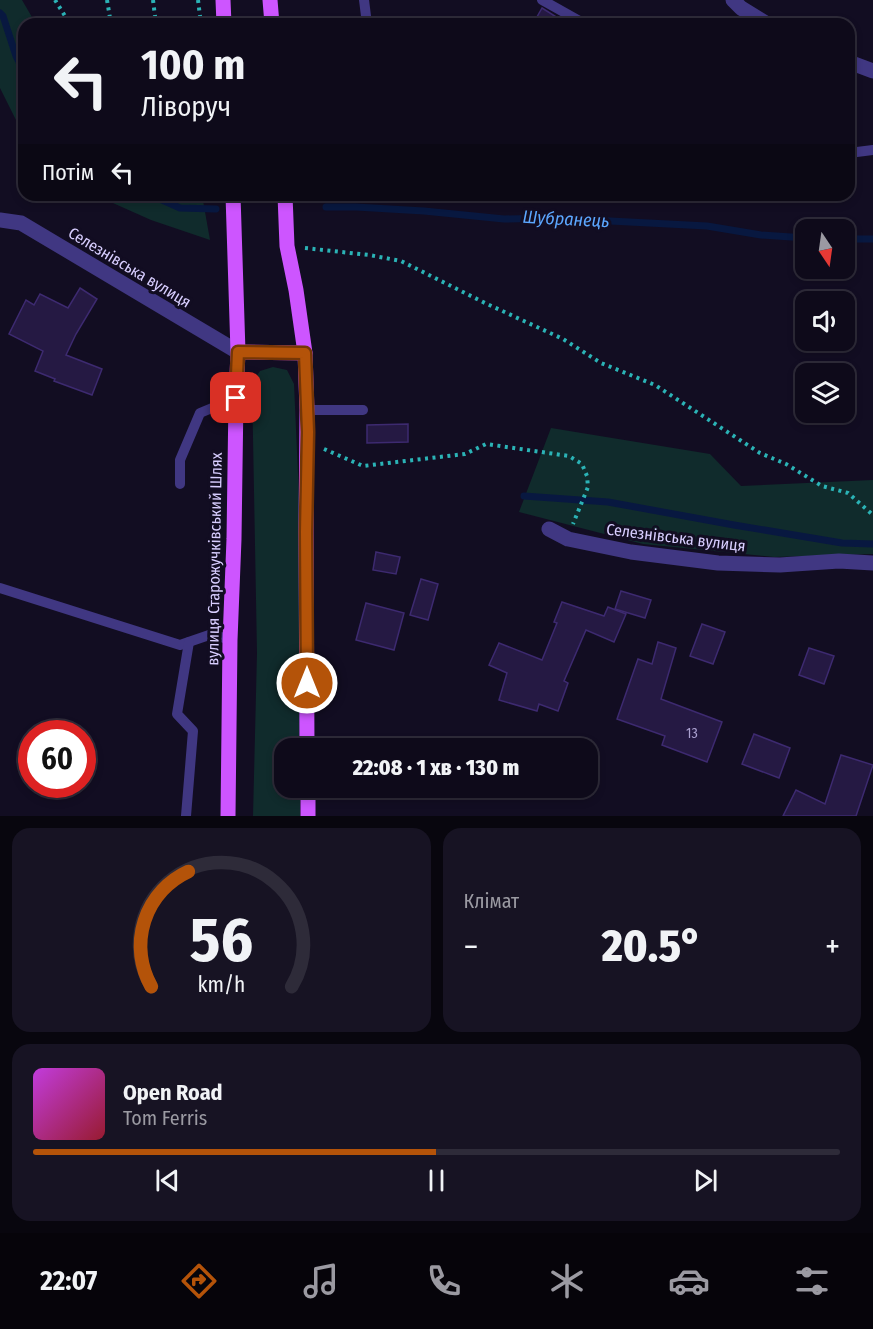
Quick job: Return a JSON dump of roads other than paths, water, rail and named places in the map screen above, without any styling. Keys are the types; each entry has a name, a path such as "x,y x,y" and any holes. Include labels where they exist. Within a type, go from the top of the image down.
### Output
{"main road":[{"path":"223,0 224,18"},
{"path":"270,0 272,18"},
{"name":"вулиця Старожучківський Шлях","path":"228,816 238,352 233,201"},
{"path":"285,201 287,246 305,353 308,442 307,738"},
{"path":"238,352 305,353"},
{"path":"308,798 308,816"}],"street":[{"path":"732,0 757,18"},
{"path":"855,64 873,71"},
{"name":"Селезнівська вулиця","path":"0,220 21,223 238,352"},
{"name":"Селезнівська вулиця","path":"549,529 568,539 631,552 718,563 780,565 840,561 873,563"}],"lane":[{"path":"364,0 366,18"},
{"path":"542,0 574,18"},
{"path":"855,152 873,150"},
{"path":"180,484 180,460 200,412 236,398"},
{"path":"307,410 363,410"},
{"path":"0,588 180,645 212,634 230,640"},
{"path":"186,816 193,731 177,714 189,642"}],"waterway":[{"name":"Шубранець","path":"0,13 18,60"},
{"name":"Шубранець","path":"164,201 180,208 216,209"},
{"name":"Шубранець","path":"326,207 424,211 504,219 552,218 707,226 761,235 795,237"},
{"name":"Шубранець","path":"855,239 873,239"},
{"path":"524,496 608,502 842,543 873,544"}]}
